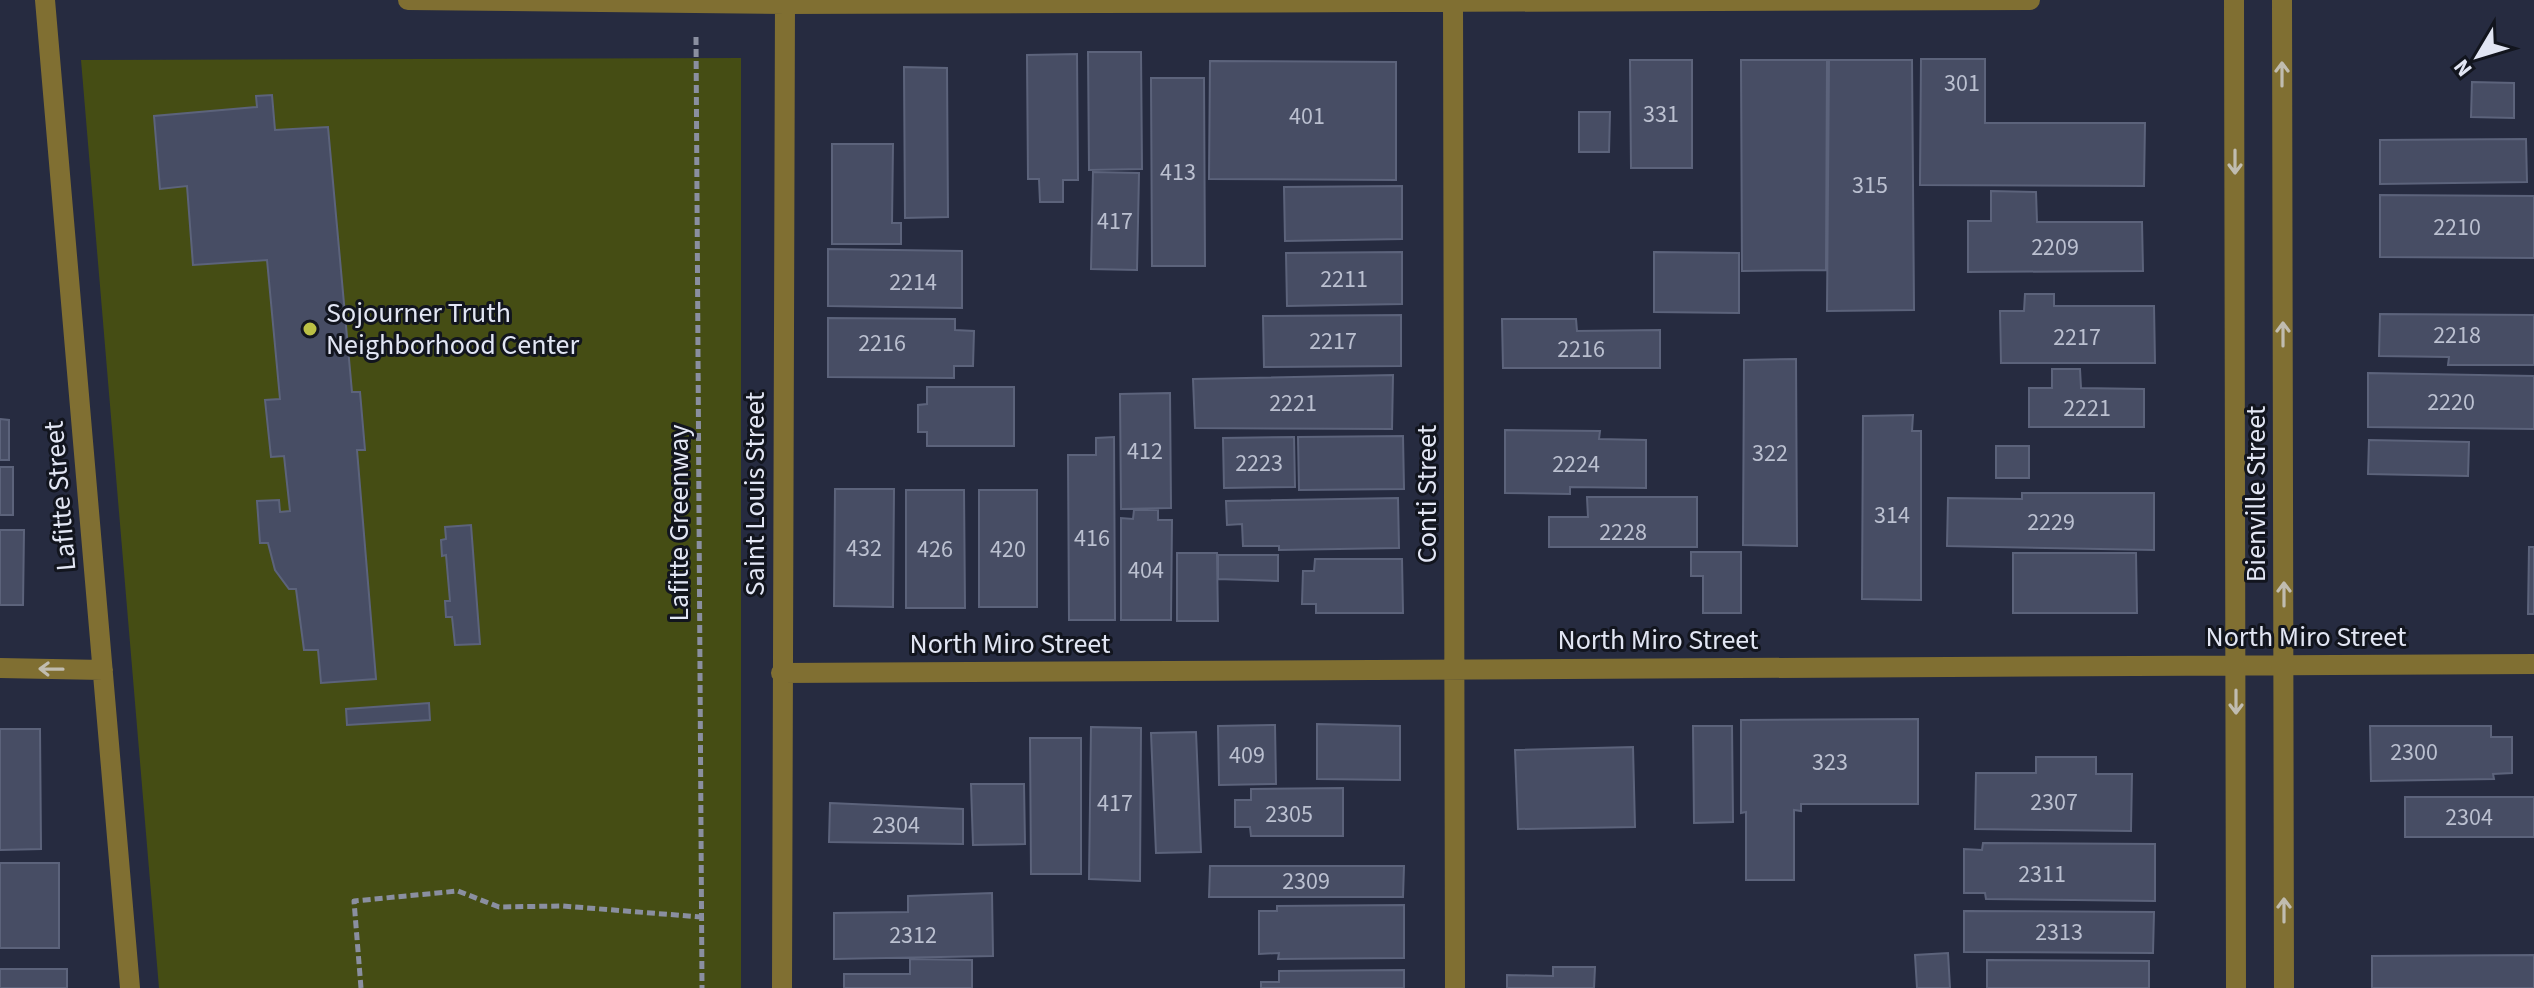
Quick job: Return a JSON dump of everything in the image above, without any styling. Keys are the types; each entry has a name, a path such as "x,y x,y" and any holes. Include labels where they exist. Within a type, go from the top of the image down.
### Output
{"street":[{"name":"Lafitte Street","path":"45,0 130,988"},
{"path":"408,0 2030,0"},
{"name":"Bienville Street","path":"2234,0 2236,988"},
{"name":"Bienville Street","path":"2282,0 2284,988"},
{"name":"Saint Louis Street","path":"782,988 785,2"},
{"name":"Conti Street","path":"1453,2 1455,988"},
{"name":"North Miro Street","path":"781,673 2534,664"},
{"path":"0,668 103,670"}],"path":[{"name":"Lafitte Greenway","path":"696,58 702,988"},
{"path":"361,988 354,901 458,891 499,907 563,906 701,917"}],"green space":[{"path":"741,58 741,988 159,988 81,60"}],"building":[{"path":"1088,52 1141,52 1142,169 1089,170"},
{"path":"1077,54 1078,180 1063,180 1063,202 1040,202 1039,179 1028,179 1027,55"},
{"path":"1921,59 1985,59 1985,123 2145,123 2144,186 1920,185"},
{"path":"1630,60 1692,60 1692,168 1631,168"},
{"path":"1741,60 1827,60 1826,270 1742,271"},
{"path":"1829,60 1912,60 1914,310 1827,311"},
{"path":"1210,61 1396,62 1396,180 1209,179"},
{"path":"904,67 947,68 948,217 905,218"},
{"path":"1151,78 1204,78 1205,266 1152,266"},
{"path":"2472,82 2514,83 2514,118 2471,117"},
{"name":"Sojourner Truth Neighborhood Center","path":"272,95 275,130 328,127 352,392 360,392 365,450 357,450 376,679 321,683 318,650 304,650 296,589 289,589 275,570 268,543 260,543 257,501 279,500 280,512 290,511 284,456 271,457 265,400 280,399 267,260 193,265 187,186 160,189 154,116 257,107 256,96"},
{"path":"1579,112 1610,112 1609,152 1579,152"},
{"path":"2526,139 2527,182 2380,184 2380,140"},
{"path":"832,144 893,144 892,223 901,223 901,244 832,244"},
{"path":"1093,172 1139,173 1137,270 1091,269"},
{"path":"1402,186 1402,239 1285,241 1284,187"},
{"path":"1991,191 2036,192 2037,222 2142,222 2143,271 1968,272 1968,221 1991,221"},
{"path":"2380,195 2534,196 2534,258 2380,257"},
{"path":"828,249 962,251 962,308 828,306"},
{"path":"1402,252 1402,304 1287,306 1286,253"},
{"path":"1654,252 1739,253 1739,313 1654,312"},
{"path":"2025,294 2054,294 2054,306 2154,306 2155,363 2001,363 2000,311 2024,311"},
{"path":"2380,314 2534,315 2534,365 2448,365 2449,357 2379,356"},
{"path":"1401,315 1401,366 1264,367 1263,316"},
{"path":"828,318 955,319 955,330 974,331 973,366 954,366 954,378 828,377"},
{"path":"1502,319 1576,319 1577,331 1660,330 1660,368 1503,368"},
{"path":"1796,359 1797,546 1743,545 1744,360"},
{"path":"2052,369 2080,369 2081,388 2144,389 2144,427 2029,427 2029,388 2052,388"},
{"path":"2368,373 2534,376 2534,429 2368,427"},
{"path":"1393,375 1392,429 1195,428 1193,379"},
{"path":"927,387 1014,387 1014,446 927,446 927,432 918,432 918,405 927,404"},
{"path":"1170,393 1171,508 1121,509 1120,394"},
{"path":"1913,415 1912,431 1921,431 1921,600 1862,599 1863,416"},
{"path":"0,419 9,420 9,460 0,460"},
{"path":"1505,430 1600,431 1599,439 1646,440 1646,488 1570,487 1570,494 1505,493"},
{"path":"1403,436 1404,489 1299,490 1298,437"},
{"path":"1114,437 1115,620 1069,620 1068,455 1096,455 1096,438"},
{"path":"1294,437 1295,487 1224,488 1223,438"},
{"path":"2369,440 2469,442 2468,476 2368,474"},
{"path":"1996,446 2029,446 2029,478 1996,478"},
{"path":"0,467 13,467 13,515 0,515"},
{"path":"835,489 894,489 893,607 834,606"},
{"path":"906,490 964,490 965,608 906,608"},
{"path":"979,490 1037,490 1037,607 979,607"},
{"path":"2022,493 2154,493 2154,550 1947,546 1948,498 2022,499"},
{"path":"1587,497 1697,497 1697,547 1549,547 1549,517 1588,517"},
{"path":"1398,498 1399,548 1279,550 1279,546 1243,546 1242,524 1227,525 1226,501"},
{"path":"1134,510 1158,510 1158,520 1172,520 1171,620 1121,620 1121,518 1133,519"},
{"path":"471,525 480,644 455,645 452,617 446,617 445,601 450,601 446,555 442,556 441,540 446,539 445,527"},
{"path":"0,530 24,530 23,605 0,605"},
{"path":"2529,547 2534,547 2534,614 2528,614"},
{"path":"1691,552 1741,552 1741,613 1703,613 1703,576 1691,576"},
{"path":"1177,553 1217,553 1218,621 1177,621"},
{"path":"2013,553 2136,553 2137,613 2013,613"},
{"path":"1218,555 1278,555 1278,581 1218,579"},
{"path":"1315,559 1402,559 1403,613 1316,613 1316,604 1302,604 1303,571 1314,571"},
{"path":"429,703 430,720 347,725 346,709"},
{"path":"1918,719 1918,804 1801,804 1801,811 1794,810 1794,880 1746,880 1746,812 1741,813 1741,720"},
{"path":"1317,724 1400,726 1400,780 1317,779"},
{"path":"1275,725 1276,784 1219,785 1218,726"},
{"path":"1693,726 1732,726 1733,822 1694,823"},
{"path":"2370,726 2491,726 2491,737 2512,737 2512,773 2493,774 2494,779 2371,781"},
{"path":"1091,727 1141,728 1140,881 1089,879"},
{"path":"0,729 40,729 41,849 0,850"},
{"path":"1196,732 1201,852 1156,853 1151,733"},
{"path":"1030,738 1081,738 1081,874 1031,874"},
{"path":"1633,747 1635,827 1518,829 1515,750"},
{"path":"2036,757 2096,757 2096,774 2132,774 2131,831 1975,829 1976,773 2036,773"},
{"path":"971,784 1024,784 1025,844 973,845"},
{"path":"1343,788 1343,836 1251,836 1250,827 1235,827 1235,800 1251,800 1251,789"},
{"path":"2405,797 2534,797 2534,837 2405,837"},
{"path":"830,803 963,809 963,844 829,842"},
{"path":"1983,843 2155,844 2155,901 1986,899 1985,893 1964,893 1964,849 1982,850"},
{"path":"0,863 59,863 59,948 0,948"},
{"path":"1210,866 1404,866 1403,897 1209,897"},
{"path":"992,893 993,956 834,959 834,913 908,912 908,896"},
{"path":"1404,905 1404,958 1278,959 1279,953 1259,954 1259,911 1277,911 1277,906"},
{"path":"1964,911 2154,912 2153,953 1964,952"},
{"path":"1948,953 1950,988 1917,988 1915,955"},
{"path":"2534,955 2534,988 2372,988 2372,956"},
{"path":"910,959 972,960 972,988 844,988 844,974 910,974"},
{"path":"1987,960 2149,961 2149,988 1987,988"},
{"path":"1553,967 1595,967 1594,988 1507,988 1507,975 1553,976"},
{"path":"0,969 67,969 67,988 0,988"},
{"path":"1404,970 1404,988 1261,988 1261,982 1279,982 1279,971"}],"place":[{"name":"Sojourner Truth Neighborhood Center","path":"310,329"}]}
